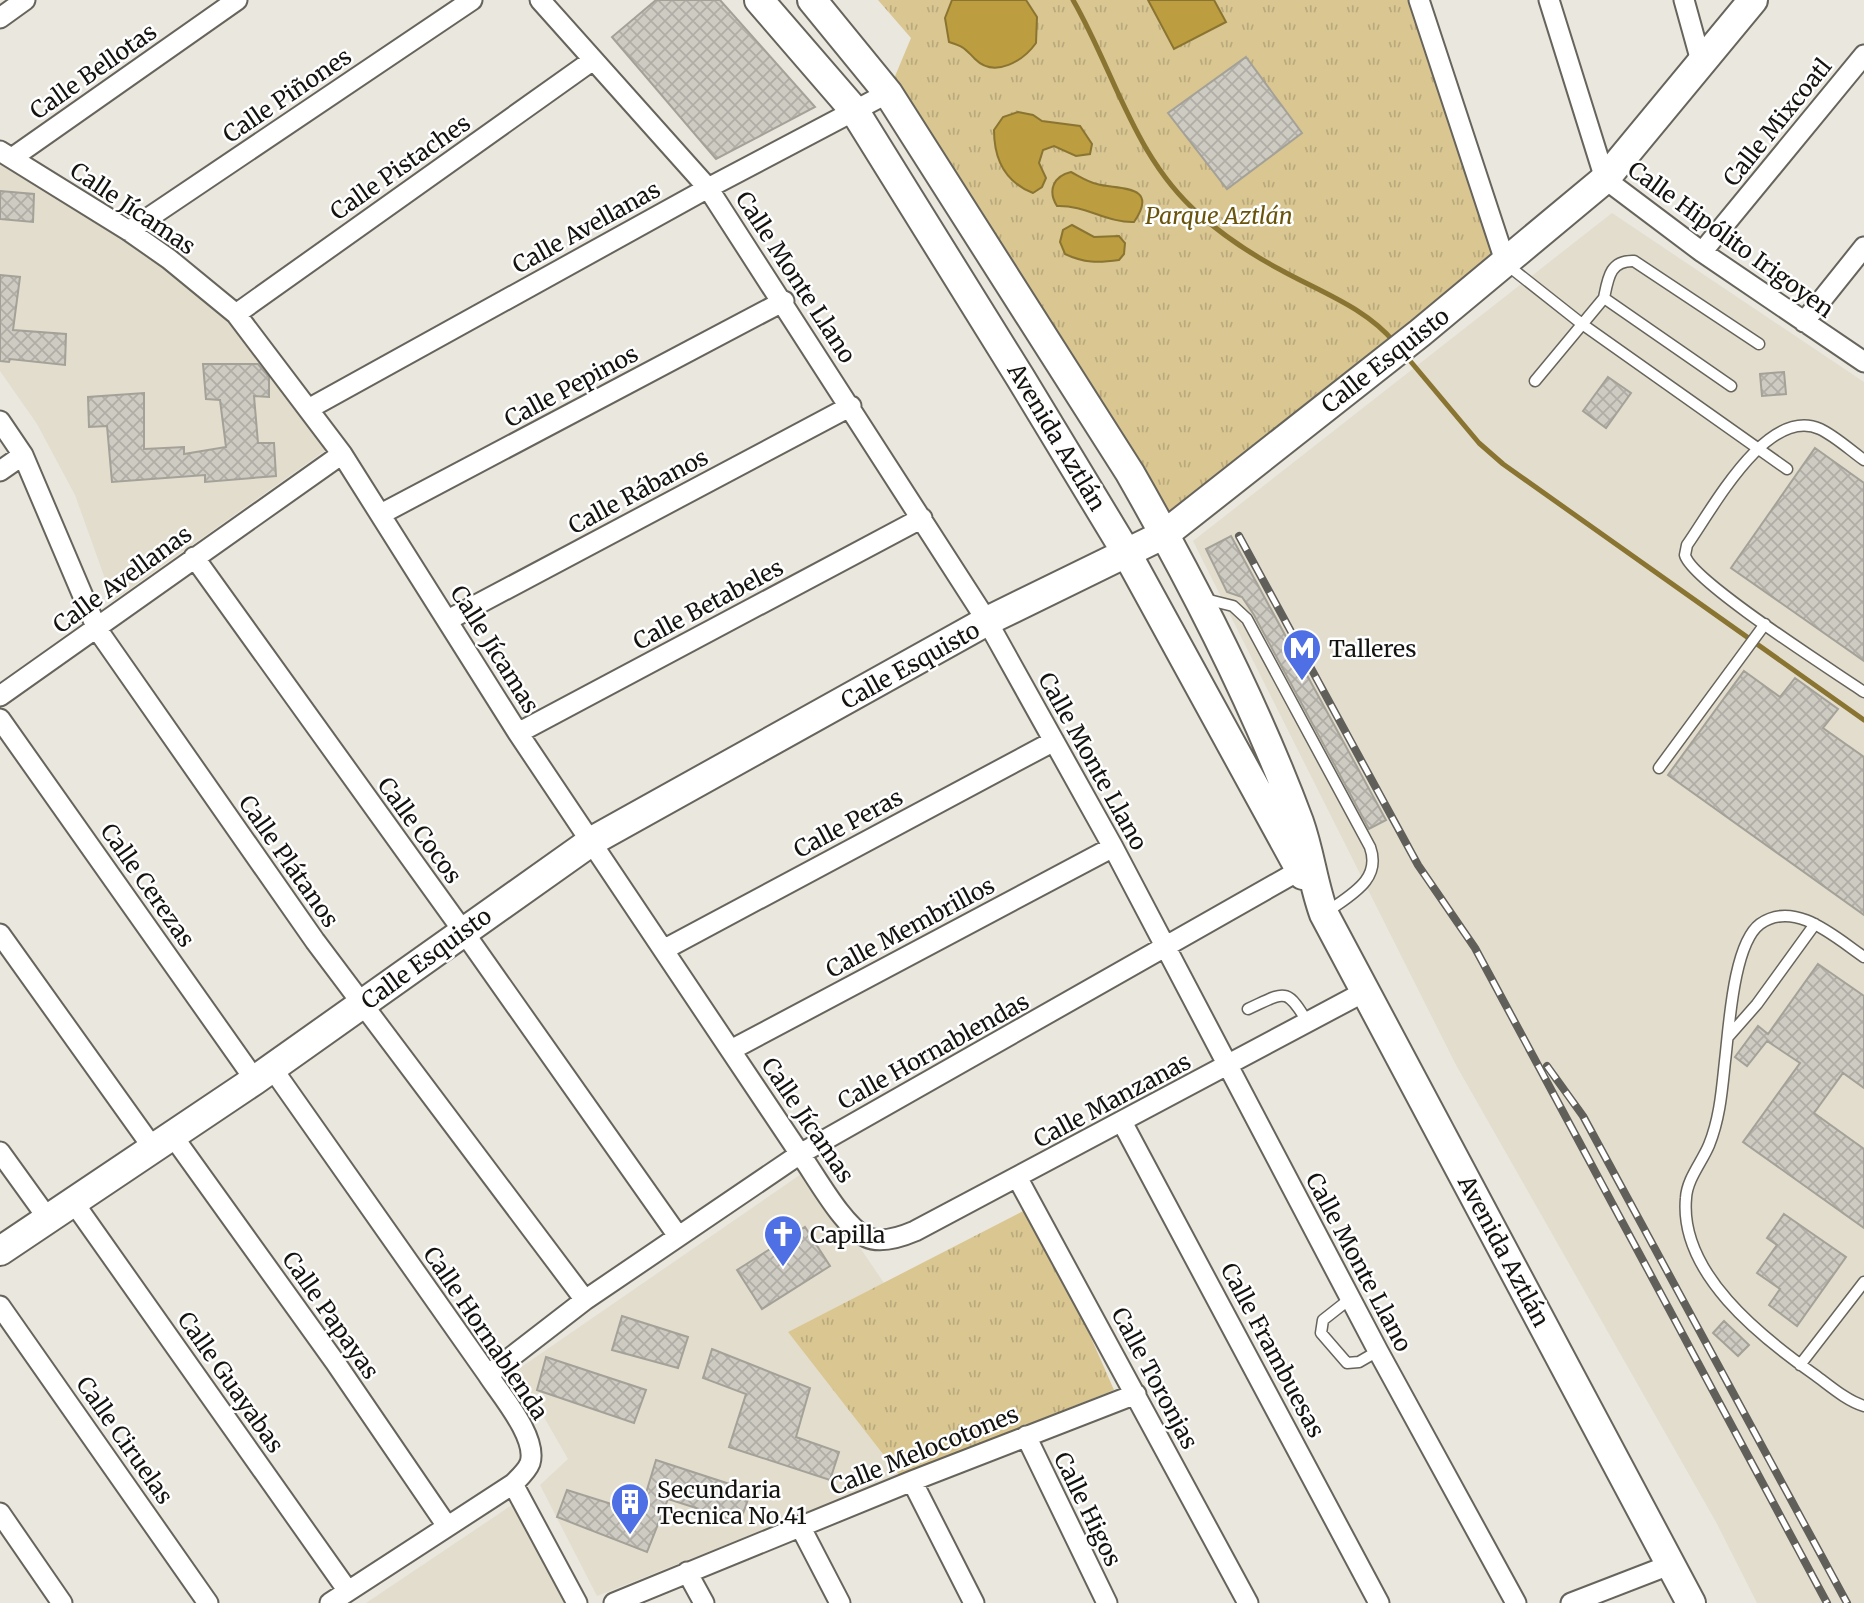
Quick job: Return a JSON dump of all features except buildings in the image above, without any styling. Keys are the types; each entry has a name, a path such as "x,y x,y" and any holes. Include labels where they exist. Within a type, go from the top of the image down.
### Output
{"main road":[{"name":"Avenida Aztlán","path":"759,0 854,110 1145,543 1306,867"},
{"name":"Avenida Aztlán","path":"812,0 888,93 1130,473 1145,543 1198,598 1266,739 1321,906 1364,992 1691,1603"},
{"name":"Calle Esquisto","path":"0,1251 263,1074 592,841 988,621 1145,543 1506,264 1605,179 1702,65 1753,0"},
{"path":"1145,543 1214,680 1238,713 1266,739"}],"street":[{"path":"0,18 25,0"},
{"name":"Calle Bellotas","path":"6,155 237,0"},
{"name":"Calle Piñones","path":"130,231 472,0"},
{"name":"Calle Monte Llano","path":"540,0 708,188 784,301 988,621 1166,947 1378,1351 1516,1603"},
{"path":"1419,0 1506,264"},
{"path":"1549,0 1605,179"},
{"path":"1684,0 1702,65"},
{"name":"Calle Mixcoatl","path":"1702,252 1864,55"},
{"name":"Calle Pistaches","path":"236,314 593,60"},
{"name":"Calle Avellanas","path":"310,408 708,188 888,93"},
{"name":"Calle Jícamas","path":"6,155 130,231 180,267 236,314 310,408 342,454 518,733 800,1154 847,1220 867,1237 878,1239"},
{"name":"Calle Hipólito Irigoyen","path":"1605,179 1702,252 1864,362"},
{"path":"1804,322 1864,247"},
{"name":"Calle Pepinos","path":"382,514 784,301"},
{"name":"Calle Rábanos","path":"448,620 851,406"},
{"name":"Calle Plátanos","path":"0,421 23,455 97,629 315,942 585,1300"},
{"name":"Calle Avellanas","path":"0,696 342,454"},
{"path":"0,471 23,455"},
{"name":"Calle Betabeles","path":"518,733 922,518"},
{"name":"Calle Cocos","path":"194,557 678,1236"},
{"name":"Calle Cerezas","path":"0,719 263,1074"},
{"name":"Calle Peras","path":"665,949 1054,741"},
{"name":"Calle Membrillos","path":"731,1050 1112,847"},
{"name":"Calle Hornablendas","path":"488,1375 585,1300 800,1154 1306,867"},
{"name":"Calle Papayas","path":"0,934 335,1362 447,1526"},
{"name":"Calle Manzanas","path":"878,1239 890,1239 915,1231 1228,1067 1364,992"},
{"name":"Calle Hornablenda","path":"263,1074 488,1375 522,1426 531,1451 530,1462 513,1484 330,1603"},
{"name":"Calle Frambuesas","path":"1122,1122 1379,1603"},
{"path":"0,1153 49,1220"},
{"name":"Calle Toronjas","path":"1017,1177 1248,1603"},
{"name":"Calle Guayabas","path":"74,1203 348,1591"},
{"name":"Calle Ciruelas","path":"0,1306 208,1603"},
{"name":"Calle Melocotones","path":"614,1603 912,1481 1136,1394"},
{"name":"Calle Higos","path":"1026,1436 1107,1603"},
{"path":"912,1481 974,1603"},
{"path":"513,1484 577,1603"},
{"path":"0,1513 62,1603"},
{"path":"800,1526 840,1603"},
{"path":"1571,1603 1672,1564"},
{"path":"687,1572 704,1603"}],"lane":[{"path":"1535,380 1604,298 1608,275 1615,265 1634,261 1759,344"},
{"path":"1506,264 1582,324 1787,469"},
{"path":"1604,298 1731,386"},
{"path":"1864,460 1818,428 1797,427 1780,430 1756,448 1687,545 1685,555 1697,572 1765,624 1864,692"},
{"path":"1198,598 1227,603 1247,619 1370,847 1374,861 1370,877 1321,906"},
{"path":"1659,768 1765,624"},
{"path":"1864,957 1815,924 1792,916 1759,925 1744,948 1739,965 1715,1128 1686,1196 1687,1222 1707,1270 1741,1318 1800,1364 1864,1406"},
{"path":"1728,1037 1815,924"},
{"path":"1248,1009 1277,995 1286,995 1293,998 1308,1023"},
{"path":"1800,1364 1864,1282"},
{"path":"1352,1298 1323,1320 1321,1333 1347,1363 1359,1362 1378,1351"}],"shaded area":[{"path":"952,0 1026,0 1037,17 1036,43 1009,65 983,65 964,48 949,42 945,18"},
{"path":"1148,0 1214,0 1226,22 1174,49"},
{"path":"1018,112 1033,115 1042,121 1080,126 1092,144 1090,154 1076,156 1054,146 1043,150 1039,163 1046,178 1042,187 1033,193 1023,188 1008,176 999,160 994,130 1003,117"},
{"path":"0,164 116,233 232,318 333,445 113,601 75,495 37,424 0,371"},
{"path":"1071,172 1094,183 1124,188 1139,194 1142,200 1141,209 1134,222 1115,220 1077,208 1057,206 1053,195 1054,184 1060,177"},
{"path":"1612,213 1864,382 1864,1603 1757,1603 1716,1522 1456,1065 1193,541"},
{"path":"1072,225 1094,237 1119,236 1125,243 1124,254 1119,260 1098,262 1065,254 1060,242 1063,230"},
{"path":"807,1170 884,1283 788,1332 900,1476 597,1596 540,1485 568,1459 517,1370"},
{"path":"515,1503 567,1603 366,1603"}],"green space":[{"name":"Parque Aztlán","path":"878,0 1422,0 1506,264 1165,534 888,93 911,38"},
{"path":"1033,1206 1114,1390 900,1476 788,1332"}],"waterway":[{"path":"1073,0 1142,141 1177,192 1200,215 1238,244 1356,310 1370,319 1395,343"},
{"path":"1406,356 1479,443 1503,464 1864,720"}],"railway":[{"path":"1239,536 1418,865 1475,948 1827,1603"},
{"path":"1547,1066 1583,1116 1847,1603"}],"place":[{"name":"Talleres","path":"1302,682"},
{"name":"Capilla","path":"783,1268"},
{"name":"Secundaria Tecnica No.41","path":"630,1536"}]}
